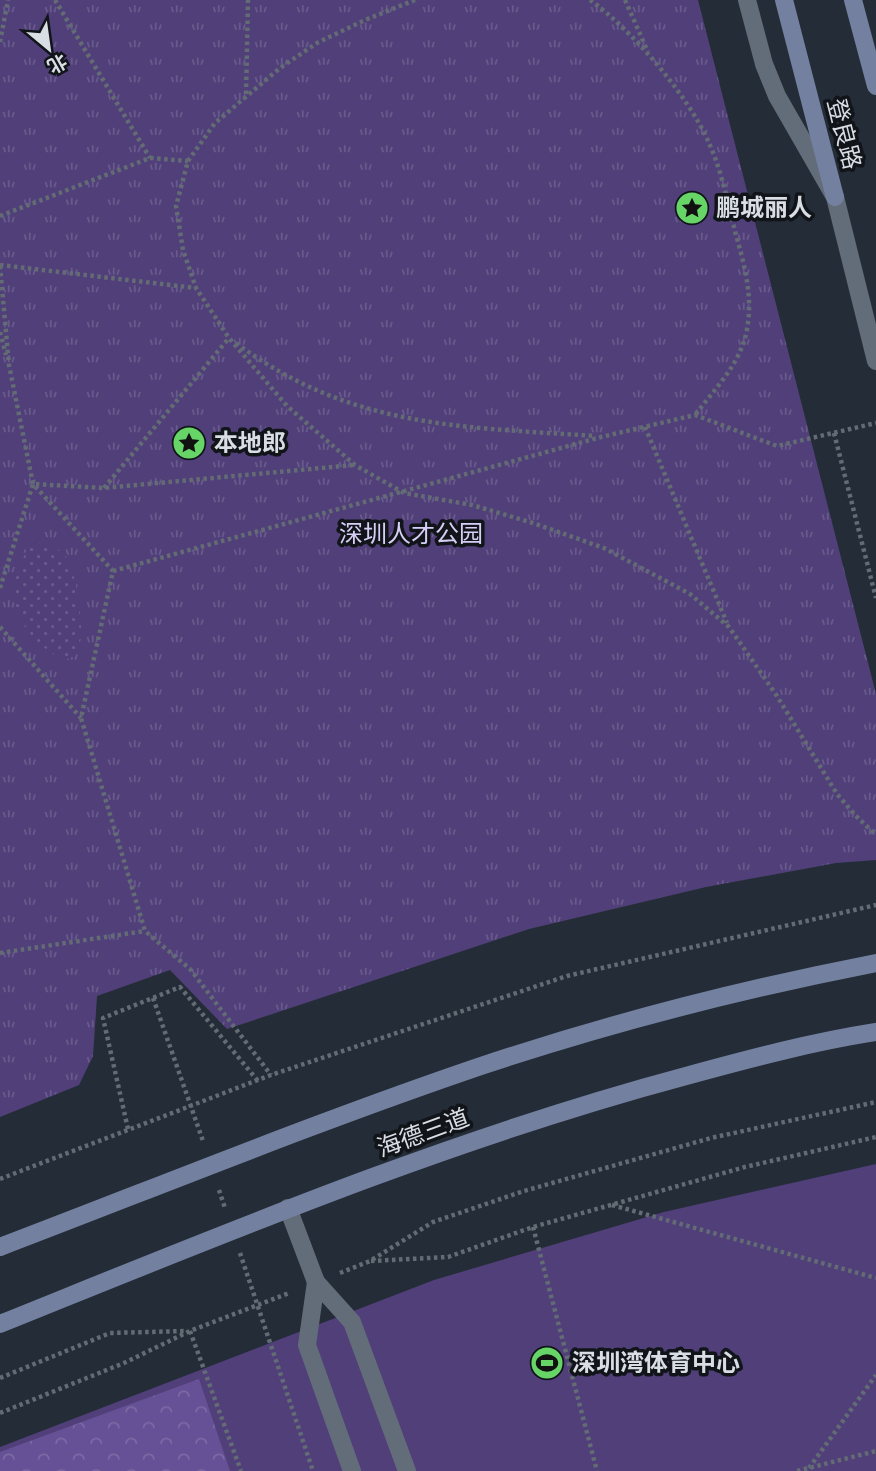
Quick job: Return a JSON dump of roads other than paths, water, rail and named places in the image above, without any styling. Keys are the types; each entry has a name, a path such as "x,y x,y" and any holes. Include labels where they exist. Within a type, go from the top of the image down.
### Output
{"main road":[{"name":"登良路","path":"785,0 835,197"},
{"name":"登良路","path":"853,0 876,86"},
{"path":"838,971 876,951"},
{"name":"海德三道","path":"0,1247 337,1117 483,1066 611,1026 719,998 876,963"},
{"name":"海德三道","path":"0,1324 288,1208 454,1146 599,1099 735,1062 876,1032"}],"street":[{"path":"747,0 764,64 777,96 835,197"},
{"name":"登良路","path":"835,197 876,361"},
{"path":"288,1208 316,1282 352,1322 407,1471"},
{"path":"316,1282 307,1345 352,1471"}],"place":[{"name":"鹏城丽人","path":"692,208"},
{"name":"本地郎","path":"189,443"},
{"name":"深圳湾体育中心","path":"547,1363"}],"park label":[{"name":"深圳人才公园","path":"411,534"}]}
